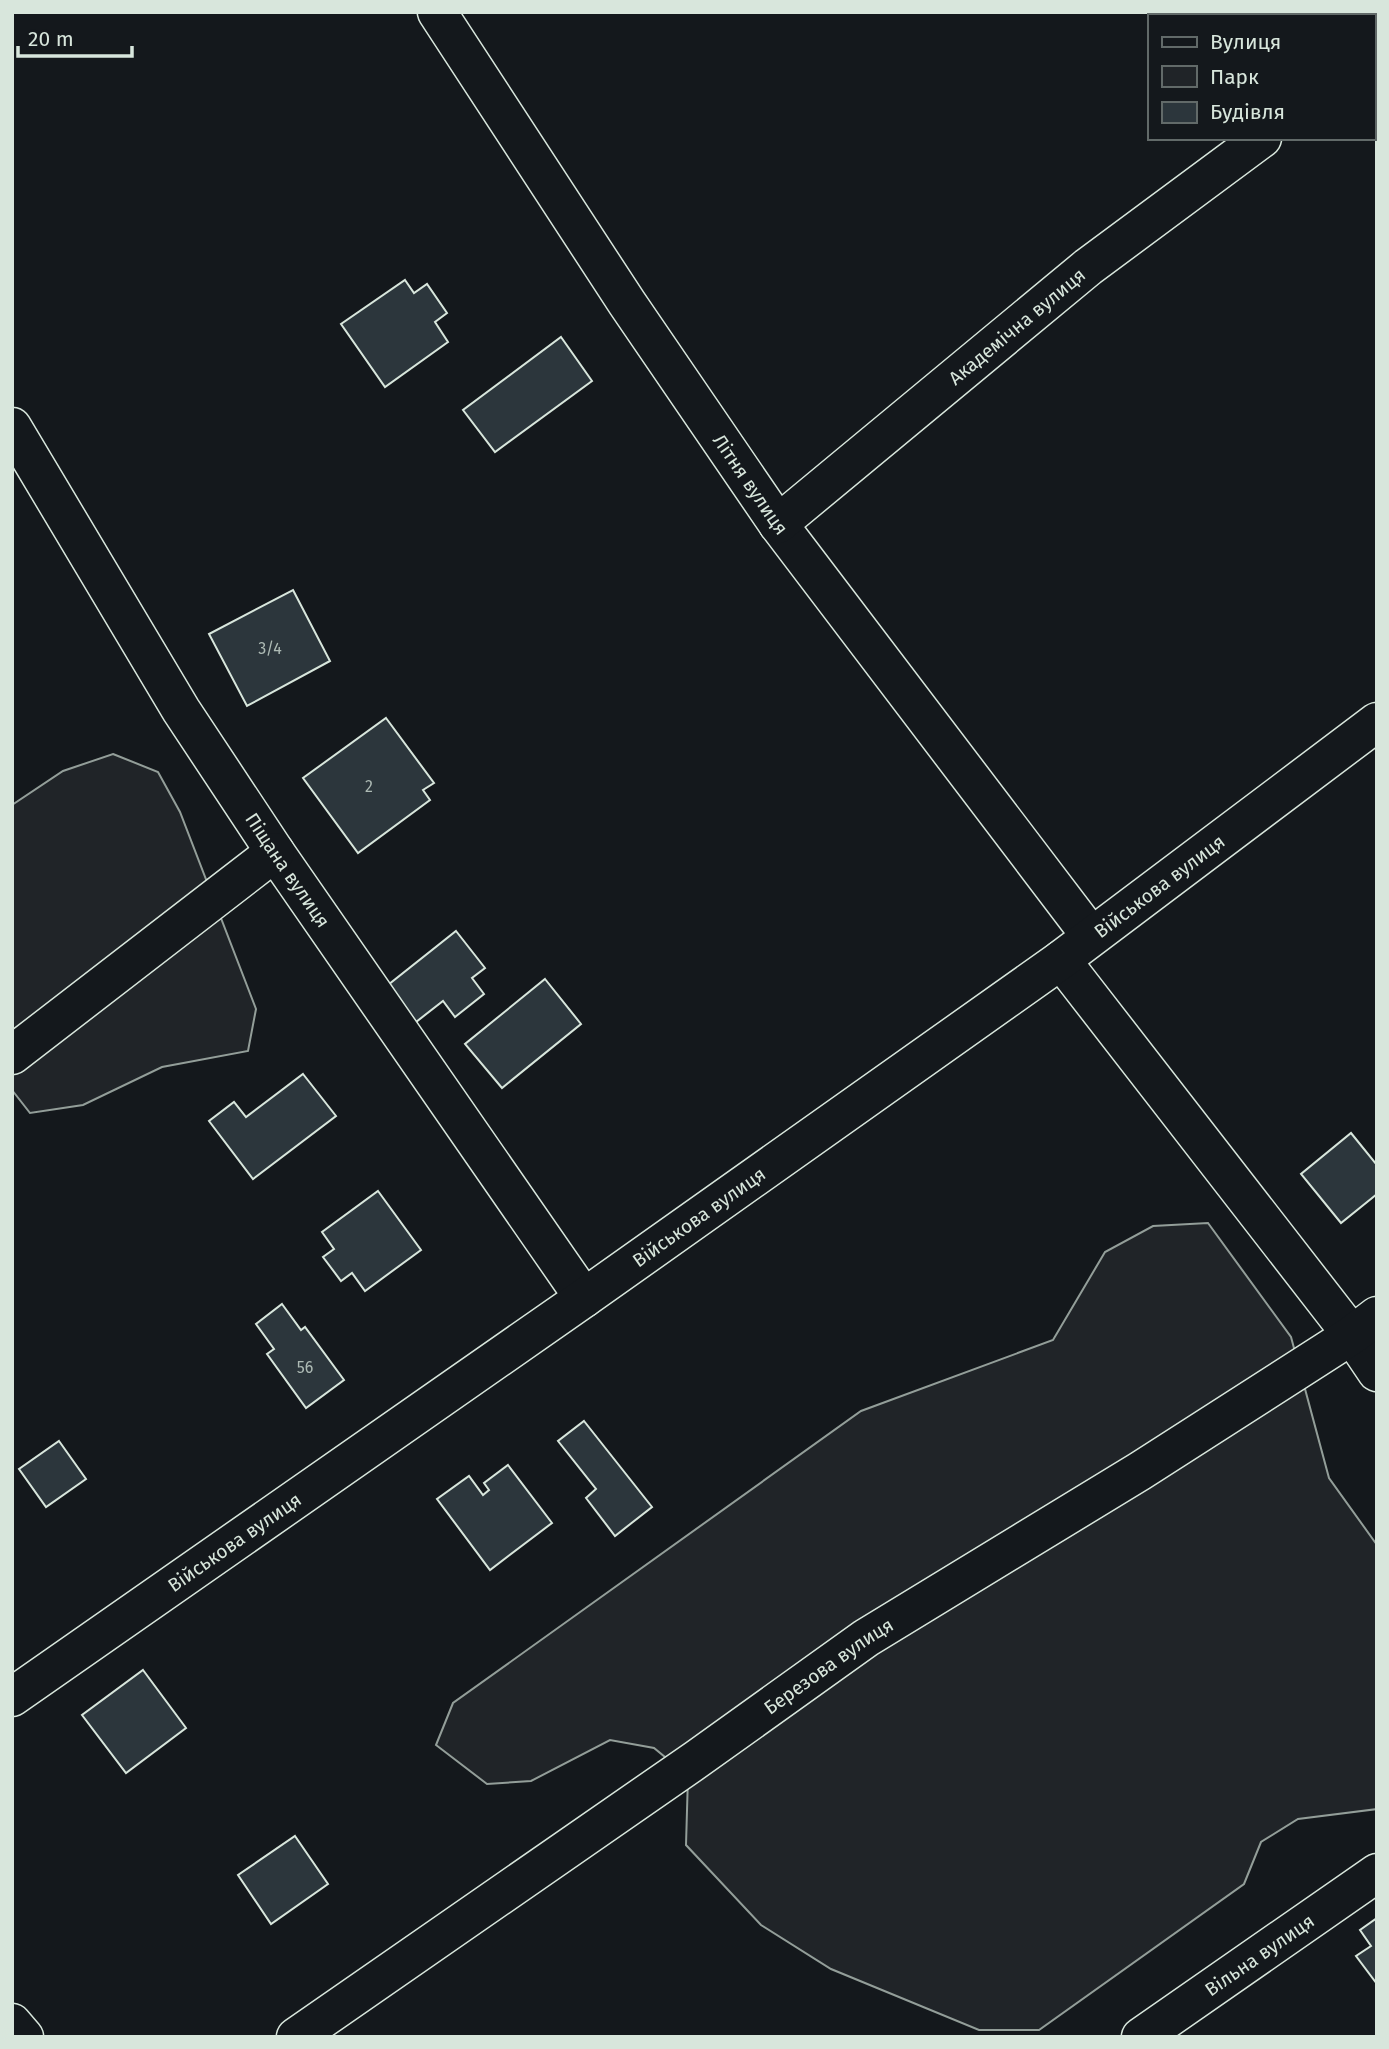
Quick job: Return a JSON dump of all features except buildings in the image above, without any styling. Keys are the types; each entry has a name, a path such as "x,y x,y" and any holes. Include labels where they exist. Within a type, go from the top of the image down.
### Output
{"street":[{"name":"Літня вулиця","path":"437,12 627,303 778,524 1091,936"},
{"name":"Академічна вулиця","path":"778,524 1088,267 1259,140"},
{"name":"Піщана вулиця","path":"12,427 181,710 275,852 584,1298"},
{"name":"Військова вулиця","path":"12,1697 584,1298 1061,960 1377,722"},
{"path":"12,1055 275,852"},
{"path":"1061,960 1364,1326 1377,1372"},
{"name":"Березова вулиця","path":"296,2037 866,1638 1140,1471 1364,1326"},
{"name":"Вільна вулиця","path":"1141,2037 1377,1873"},
{"path":"12,2023 24,2037"}],"green space":[{"path":"113,754 158,772 180,812 256,1009 248,1051 162,1067 83,1105 30,1113 12,1090 12,805 63,771"},
{"path":"1208,1223 1291,1337 1329,1478 1377,1545 1377,1809 1298,1819 1261,1842 1244,1884 1039,2030 979,2030 831,1969 761,1925 686,1845 688,1776 654,1748 610,1740 531,1781 487,1784 436,1745 453,1703 861,1411 1053,1340 1105,1252 1153,1226"}]}
